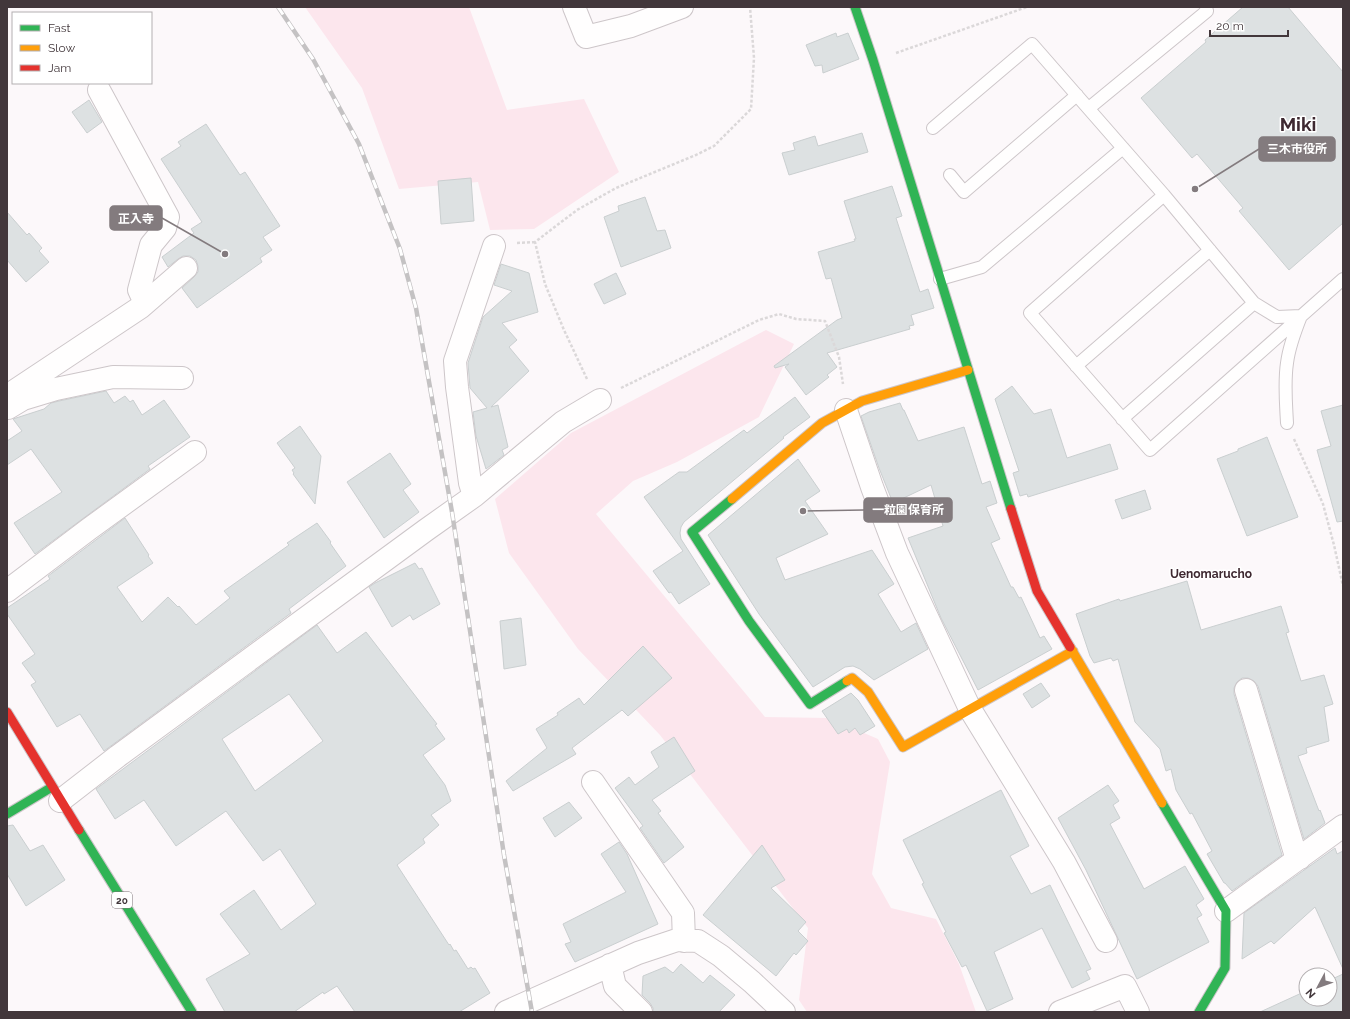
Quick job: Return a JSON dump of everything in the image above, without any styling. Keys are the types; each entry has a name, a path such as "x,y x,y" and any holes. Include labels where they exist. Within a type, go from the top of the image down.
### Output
{"street":[{"path":"574,7 586,37 631,26 682,7"},
{"path":"855,7 873,60 1037,591 1226,911 1225,968 1199,1012"},
{"path":"99,90 168,217 165,228 151,245 139,290 145,304"},
{"path":"474,496 470,483 455,361 494,246"},
{"path":"7,396 145,304 186,268"},
{"path":"968,370 862,401 822,423 692,532 749,621 810,704 852,678 868,692 902,747 1073,651"},
{"path":"7,408 23,399 56,389 113,377 182,378"},
{"path":"7,814 56,794 118,756 474,496 562,422 600,400"},
{"path":"846,410 872,487 897,553 970,709 1064,862 1106,941"},
{"path":"7,591 89,529 196,452"},
{"path":"1246,690 1296,853 1300,858"},
{"name":"20","path":"7,712 56,794 192,1012"},
{"path":"593,782 683,913 684,940"},
{"path":"1226,911 1343,826"},
{"path":"506,1012 638,953 677,940 684,940 698,941 721,956 752,982 783,1012"},
{"path":"610,965 615,986 641,1012"},
{"path":"1060,1012 1125,986 1138,1012"}],"lane":[{"path":"1089,108 1207,11 1206,7"},
{"path":"933,128 1032,44 1164,195 1254,303 1277,317 1301,316"},
{"path":"950,175 964,192 1078,95"},
{"path":"940,279 982,266 1123,148"},
{"path":"1164,195 1030,313 1150,450 1343,279"},
{"path":"1076,366 1210,250"},
{"path":"1122,419 1254,303"},
{"path":"1287,423 1286,364 1301,316"}],"path":[{"path":"750,7 754,58 751,109 714,146 616,188 577,210 535,242 545,284 564,330 588,381 600,400 627,384 759,320 779,314 796,319 826,322 839,357"},
{"path":"873,60 1027,7"},
{"path":"1287,423 1323,504 1343,586"}],"shaded area":[{"path":"305,7 469,7 507,110 584,99 619,172 534,229 490,230 478,182 399,189 362,88"},
{"path":"766,330 794,344 759,417 677,462 633,481 596,514 765,717 829,718 878,739 890,762 872,874 891,908 936,919 959,964 976,1012 807,1012 799,1000 808,928 660,735 578,649 509,553 495,499 571,433"}],"building":[{"path":"1243,7 1288,7 1343,72 1343,223 1289,270 1239,211 1243,208 1197,154 1192,158 1141,98 1206,42 1205,40"},
{"path":"836,33 837,37 848,33 859,59 823,73 822,65 815,66 806,45"},
{"path":"89,100 102,122 87,133 72,112"},
{"path":"206,124 240,175 245,172 280,226 263,237 272,250 260,258 262,262 197,308 182,288 198,272 196,260 190,256 183,256 168,267 162,257 194,233 191,229 202,222 161,159 181,146 178,142"},
{"path":"862,133 868,152 789,175 782,153 795,150 793,143 815,136 818,146"},
{"path":"471,178 474,221 441,224 438,181"},
{"path":"892,186 902,216 896,218 920,292 928,289 934,308 911,315 914,325 909,326 910,329 827,353 837,367 827,375 829,377 806,395 785,367 789,364 775,368 774,366 837,320 842,318 831,278 826,279 818,252 855,241 854,239 856,239 844,201"},
{"path":"645,197 657,231 665,230 671,248 621,267 604,217 619,211 618,206"},
{"path":"7,212 27,235 29,233 42,248 39,251 49,262 26,282 7,260"},
{"path":"501,264 529,273 538,312 502,323 517,340 509,347 529,371 491,407 498,405 508,447 502,450 504,455 486,469 476,436 473,412 487,408 470,388 468,363 483,317 512,291 494,285"},
{"path":"616,273 626,294 604,304 594,284"},
{"path":"1012,386 1034,414 1051,409 1067,458 1110,444 1118,469 1028,497 1027,494 1020,496 1013,473 1019,471 995,399"},
{"path":"106,391 114,403 125,396 130,402 133,400 142,415 164,400 190,437 148,466 150,469 35,554 14,523 62,492 31,449 7,465 7,441 22,431 13,419 44,409 51,403"},
{"path":"795,397 810,417 783,437 784,438 684,522 681,527 681,539 710,584 679,604 653,571 683,551 644,497 679,472 687,472 744,430 747,433"},
{"path":"900,403 918,441 964,427 982,484 990,481 997,503 986,507 1000,539 991,543 1011,587 1013,587 1019,598 1021,597 1040,638 1044,636 1052,649 978,690 941,618 908,538 943,526 931,485 893,503 861,416 869,412"},
{"path":"1343,405 1343,521 1337,522 1317,450 1331,446 1321,411"},
{"path":"300,426 321,456 315,504 293,474 294,473 292,470 295,468 277,443"},
{"path":"1267,437 1298,517 1247,536 1217,459"},
{"path":"390,453 411,484 403,490 419,512 384,538 347,482"},
{"path":"798,459 820,491 805,501 828,534 776,558 785,580 872,550 894,584 878,594 901,632 916,623 928,649 874,680 860,669 853,666 845,667 813,687 759,614 708,535"},
{"path":"1145,490 1151,509 1122,519 1115,500"},
{"path":"125,518 153,563 117,587 142,622 168,597 178,607 179,606 196,625 230,598 224,591 289,545 287,543 317,523 346,566 289,609 291,613 104,751 80,714 57,727 31,685 36,682 22,663 35,654 7,614 7,608 50,579 48,576"},
{"path":"415,563 419,569 422,568 440,604 413,620 410,615 392,627 369,587"},
{"path":"1187,581 1201,630 1281,606 1289,632 1286,633 1301,681 1324,675 1333,704 1324,707 1329,741 1306,748 1307,753 1298,756 1325,823 1304,839 1258,686 1254,681 1248,678 1242,678 1237,682 1234,688 1234,694 1282,855 1232,891 1224,883 1207,854 1212,851 1192,813 1190,814 1176,790 1171,769 1166,771 1160,749 1135,722 1118,659 1113,661 1111,658 1094,663 1090,656 1076,614 1119,599 1120,601"},
{"path":"521,618 526,665 504,669 500,621"},
{"path":"317,625 337,653 366,632 437,724 435,725 445,739 423,755 445,785 451,801 431,815 439,825 423,839 425,843 397,865 449,945 450,944 454,951 456,950 468,969 471,967 473,969 475,968 490,993 459,1012 355,1012 337,986 324,994 323,992 294,1012 225,1012 206,979 250,954 220,914 254,890 281,930 316,904 280,849 263,861 226,811 176,846 144,800 115,819 96,789","holes":["289,694 323,741 255,791 222,739"]},
{"path":"643,646 672,678 628,716 622,710 572,748 576,754 513,791 506,781 547,748 536,729 558,715 557,713 579,698 584,705"},
{"path":"1041,683 1050,696 1032,708 1023,694"},
{"path":"851,693 858,700 875,726 860,735 855,728 849,733 847,729 838,734 822,711"},
{"path":"674,737 695,771 652,800 661,811 658,813 684,847 664,863 640,828 643,826 615,788 629,777 635,785 659,767 651,752"},
{"path":"1108,785 1119,801 1113,805 1120,818 1110,824 1144,889 1185,866 1204,899 1196,905 1202,915 1197,918 1209,942 1137,979 1086,870 1058,818"},
{"path":"1001,790 1029,846 1010,856 1031,894 1050,885 1091,969 1086,971 1090,979 1072,988 1042,928 994,952 1013,999 987,1011 966,965 962,967 944,933 946,932 922,884 924,883 903,840"},
{"path":"569,802 582,818 555,837 543,818"},
{"path":"13,825 30,851 43,845 65,880 26,906 7,874 7,826"},
{"path":"619,842 627,854 658,924 575,962 565,944 571,942 563,924 626,892 601,854"},
{"path":"762,845 785,880 771,888 806,922 798,931 808,941 796,955 794,953 776,976 703,915"},
{"path":"1335,848 1337,854 1343,851 1343,969 1315,907 1274,944 1271,941 1242,959 1244,913"},
{"path":"681,964 703,983 710,975 735,995 719,1012 653,1012 653,1008 650,1003 642,995 643,976 665,967 673,973"},
{"path":"1343,974 1343,1012 1260,1012 1298,995 1298,1007 1338,1007 1338,976"}],"railway":[{"path":"278,7 313,59 359,144 400,249 416,308 452,512 504,855 532,1012"}],"traffic: fast":[{"path":"855,7 873,60 1011,509"},
{"path":"732,499 692,532 749,621 810,704 847,681"},
{"path":"7,814 52,787"},
{"path":"1162,803 1226,911 1225,968 1199,1012"},
{"path":"79,830 192,1012"}],"traffic: slow":[{"path":"732,499 822,423 862,401 968,370"},
{"path":"1070,647 1162,803"},
{"path":"847,681 852,678 868,692 903,747 1073,651"}],"traffic: jam":[{"path":"1011,509 1037,591 1070,647"},
{"path":"7,712 79,830"}],"place":[{"name":"三木市役所","path":"1195,189"},
{"name":"正入寺","path":"225,254"},
{"name":"一粒園保育所","path":"803,511"}],"district":[{"name":"Miki","path":"1298,124"},
{"name":"Uenomarucho","path":"1211,574"}]}
